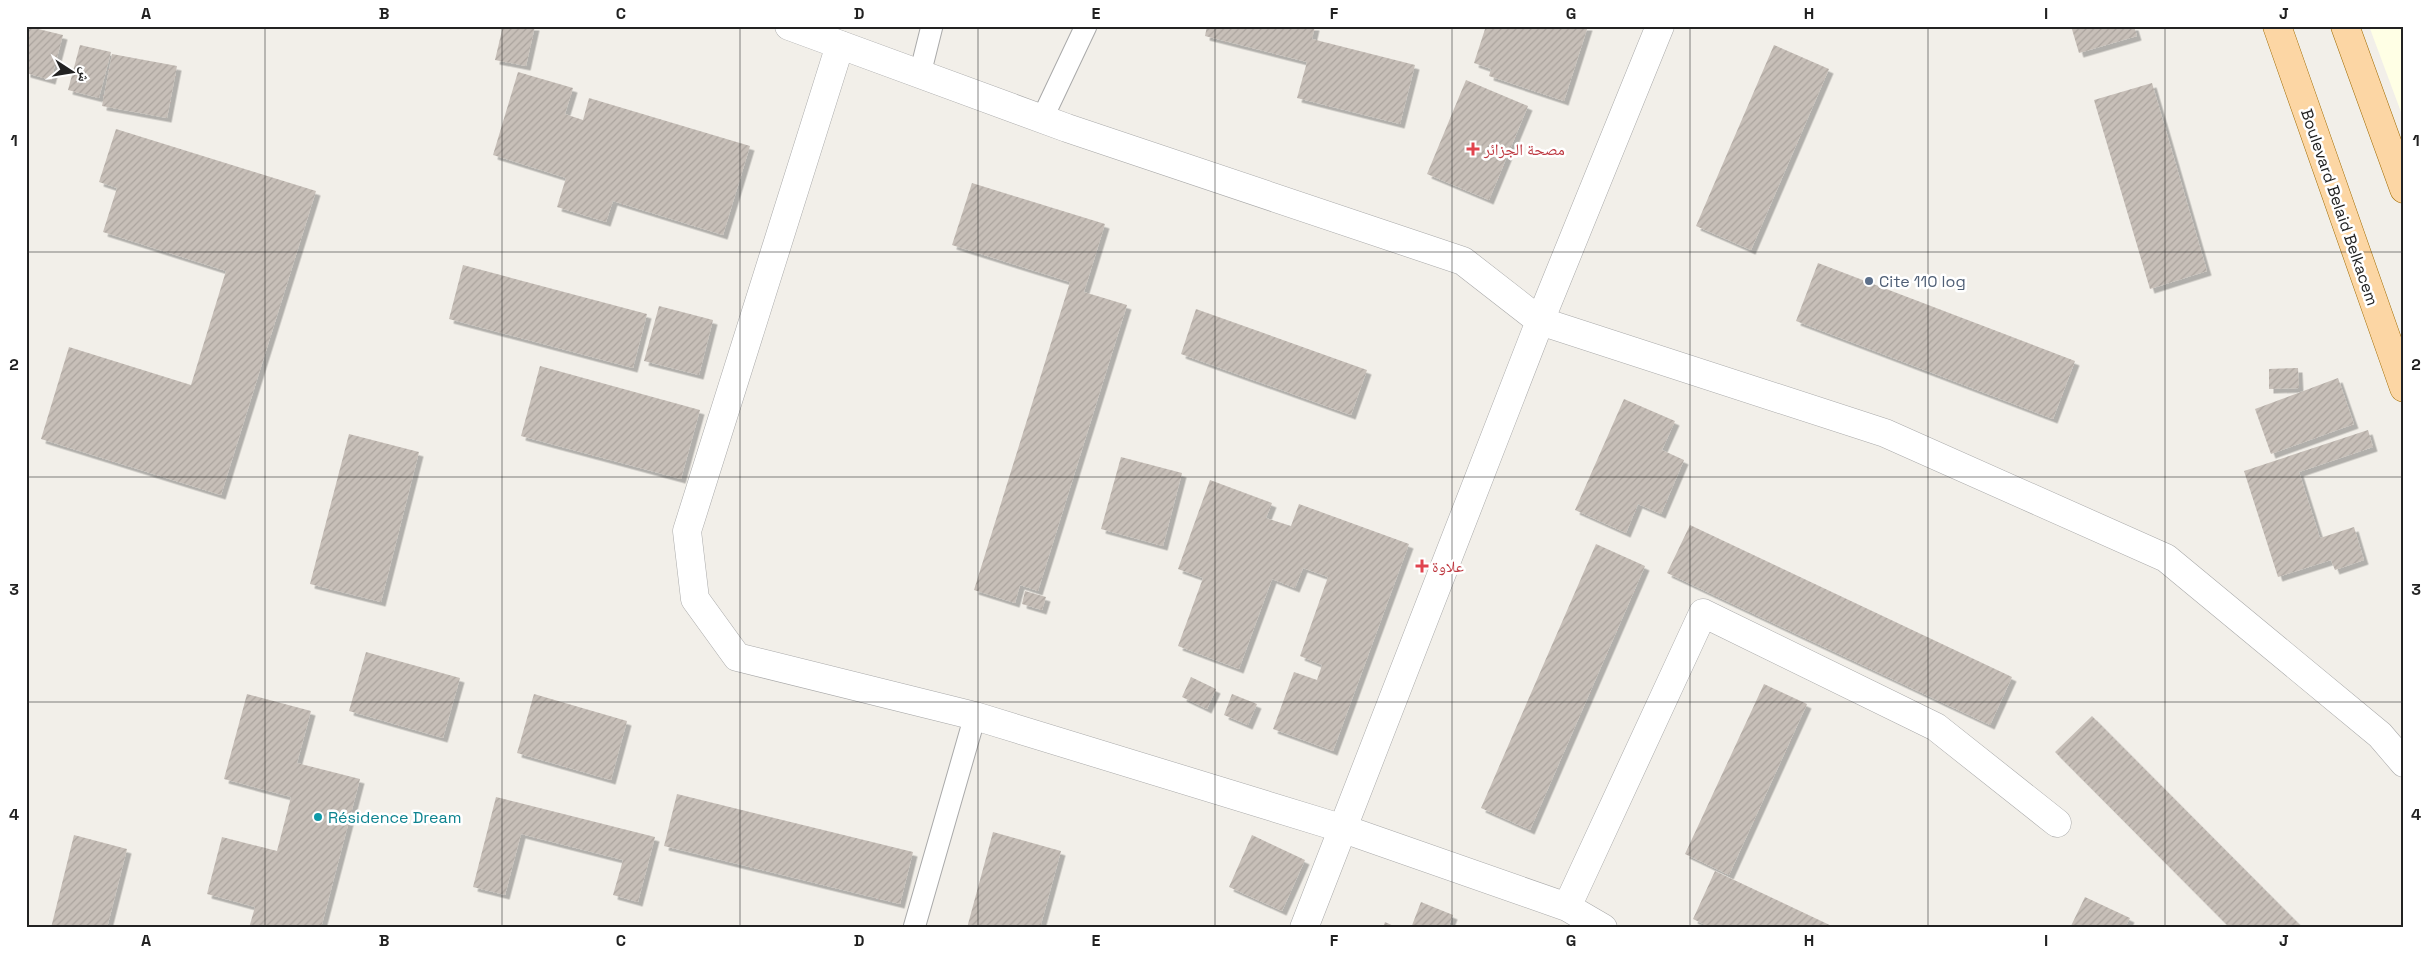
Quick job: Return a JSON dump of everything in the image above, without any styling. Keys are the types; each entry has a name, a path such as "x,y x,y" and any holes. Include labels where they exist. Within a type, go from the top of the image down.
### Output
{"main road":[{"name":"Boulevard Belaid Belkacem","path":"2277,26 2404,388"},
{"path":"2345,26 2404,189"}],"street":[{"path":"790,26 1042,119 1463,261 1540,321 1885,433 2166,558 2380,735 2404,763"},
{"path":"1304,928 1540,321 1660,26"},
{"path":"840,45 687,531 695,598 737,657 975,716 1344,829 1567,907 1603,928"},
{"path":"1567,907 1703,614 1936,727 2057,823"}],"lane":[{"path":"920,74 932,26"},
{"path":"1042,119 1086,26"},
{"path":"914,928 975,716"}],"shaded area":[{"path":"2369,26 2404,26 2404,120"}],"building":[{"path":"26,26 63,35 51,80 26,73"},
{"path":"503,26 535,26 526,66 495,60"},
{"path":"1207,26 1315,26 1312,39 1415,65 1400,124 1297,98 1307,62 1205,36"},
{"path":"1486,26 1588,26 1564,101 1489,76 1491,69 1474,63"},
{"path":"2071,26 2134,26 2137,36 2079,53"},
{"path":"80,45 111,52 99,98 68,90"},
{"path":"1774,45 1829,69 1751,250 1696,226"},
{"path":"112,54 177,66 167,118 102,106"},
{"path":"518,72 573,88 565,114 583,120 589,98 750,146 723,235 613,201 606,222 557,207 566,178 493,155"},
{"path":"1466,80 1528,106 1489,200 1427,174"},
{"path":"2152,83 2207,271 2150,289 2094,100"},
{"path":"116,129 316,191 221,495 41,439 69,347 191,385 226,271 103,232 117,188 99,182"},
{"path":"972,183 1105,224 1084,292 1127,305 1038,591 1020,585 1015,603 974,590 1070,282 952,245"},
{"path":"1818,263 2075,361 2053,419 1796,321"},
{"path":"463,265 647,314 633,368 449,319"},
{"path":"659,306 713,320 699,375 644,361"},
{"path":"1196,309 1367,370 1351,415 1181,354"},
{"path":"540,366 700,410 681,479 521,436"},
{"path":"2298,368 2299,388 2269,389 2269,369"},
{"path":"2338,378 2354,424 2271,454 2255,409"},
{"path":"1624,399 1675,421 1662,450 1684,460 1661,514 1638,504 1626,533 1575,510"},
{"path":"2368,430 2373,447 2299,472 2320,538 2354,527 2364,560 2335,570 2331,560 2278,577 2244,471"},
{"path":"349,434 419,452 381,602 310,584"},
{"path":"1121,457 1182,473 1163,546 1101,529"},
{"path":"1210,480 1272,503 1266,518 1291,526 1299,504 1409,544 1333,751 1273,729 1294,672 1317,680 1322,665 1300,656 1328,577 1303,568 1295,588 1272,579 1239,669 1178,646 1203,578 1178,569"},
{"path":"1690,525 2012,677 1990,725 1667,573"},
{"path":"1596,544 1645,566 1530,830 1481,808"},
{"path":"1025,591 1046,597 1042,610 1022,604"},
{"path":"366,652 460,678 443,738 349,711"},
{"path":"1191,677 1216,689 1207,709 1182,697"},
{"path":"1764,684 1807,704 1729,875 1685,854"},
{"name":"Résidence Dream","path":"247,694 311,711 297,763 360,779 321,928 249,928 255,907 207,894 222,837 277,851 291,797 224,779"},
{"path":"534,694 627,721 611,780 517,753"},
{"path":"1232,694 1257,704 1248,725 1224,715"},
{"path":"2092,716 2303,928 2230,928 2055,752"},
{"path":"677,794 913,852 900,904 664,846"},
{"path":"496,797 655,837 638,902 613,895 623,860 521,834 505,895 473,887"},
{"path":"993,832 1061,851 1040,928 967,928"},
{"path":"74,835 127,849 107,928 51,928"},
{"path":"1252,835 1305,860 1282,911 1229,887"},
{"path":"1715,871 1836,928 1712,928 1693,919"},
{"path":"2085,897 2130,918 2125,928 2070,928"},
{"path":"1421,902 1453,915 1448,928 1411,928"},
{"path":"1385,922 1398,928 1383,928"}],"place":[{"name":"مصحة الجزائر","path":"1473,149"},
{"name":"Cite 110 log","path":"1869,281"},
{"name":"علاوة","path":"1422,566"},
{"name":"Résidence Dream","path":"318,817"}]}
